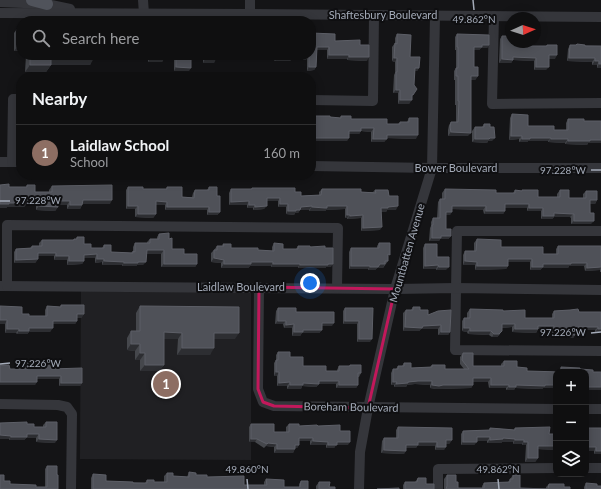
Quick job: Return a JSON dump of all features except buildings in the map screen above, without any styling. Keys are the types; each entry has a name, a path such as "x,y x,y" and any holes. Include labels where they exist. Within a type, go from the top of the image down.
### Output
{"main road":[{"path":"32,0 47,4"}],"street":[{"path":"144,0 144,14"},
{"path":"250,0 250,14"},
{"name":"Shaftesbury Boulevard","path":"0,2 47,4 92,13"},
{"name":"Shaftesbury Boulevard","path":"0,13 601,17"},
{"path":"316,100 373,101 374,15"},
{"name":"Mountbatten Avenue","path":"359,489 360,452 368,408 395,289 432,168 435,16"},
{"path":"494,16 492,104 601,103"},
{"path":"16,99 13,99 16,146"},
{"path":"0,162 16,162"},
{"name":"Bower Boulevard","path":"316,166 601,168"},
{"path":"4,286 7,225 23,225 338,228 337,288"},
{"path":"601,231 457,231 455,350 601,350"},
{"name":"Laidlaw Boulevard","path":"4,286 601,290"},
{"name":"Boreham Boulevard","path":"258,287 258,389 262,402 274,406 553,409"},
{"path":"0,404 58,405 67,407 70,410 72,414 73,429 72,489"},
{"path":"589,409 601,409"},
{"path":"438,489 438,468 553,468"},
{"path":"589,468 601,468"}],"highlighted area":[{"path":"259,287 395,289 368,408 274,406 263,402 258,389"}],"shaded area":[{"path":"81,291 251,292 251,460 80,459"}],"place":[{"name":"Laidlaw School","path":"166,384"}]}
